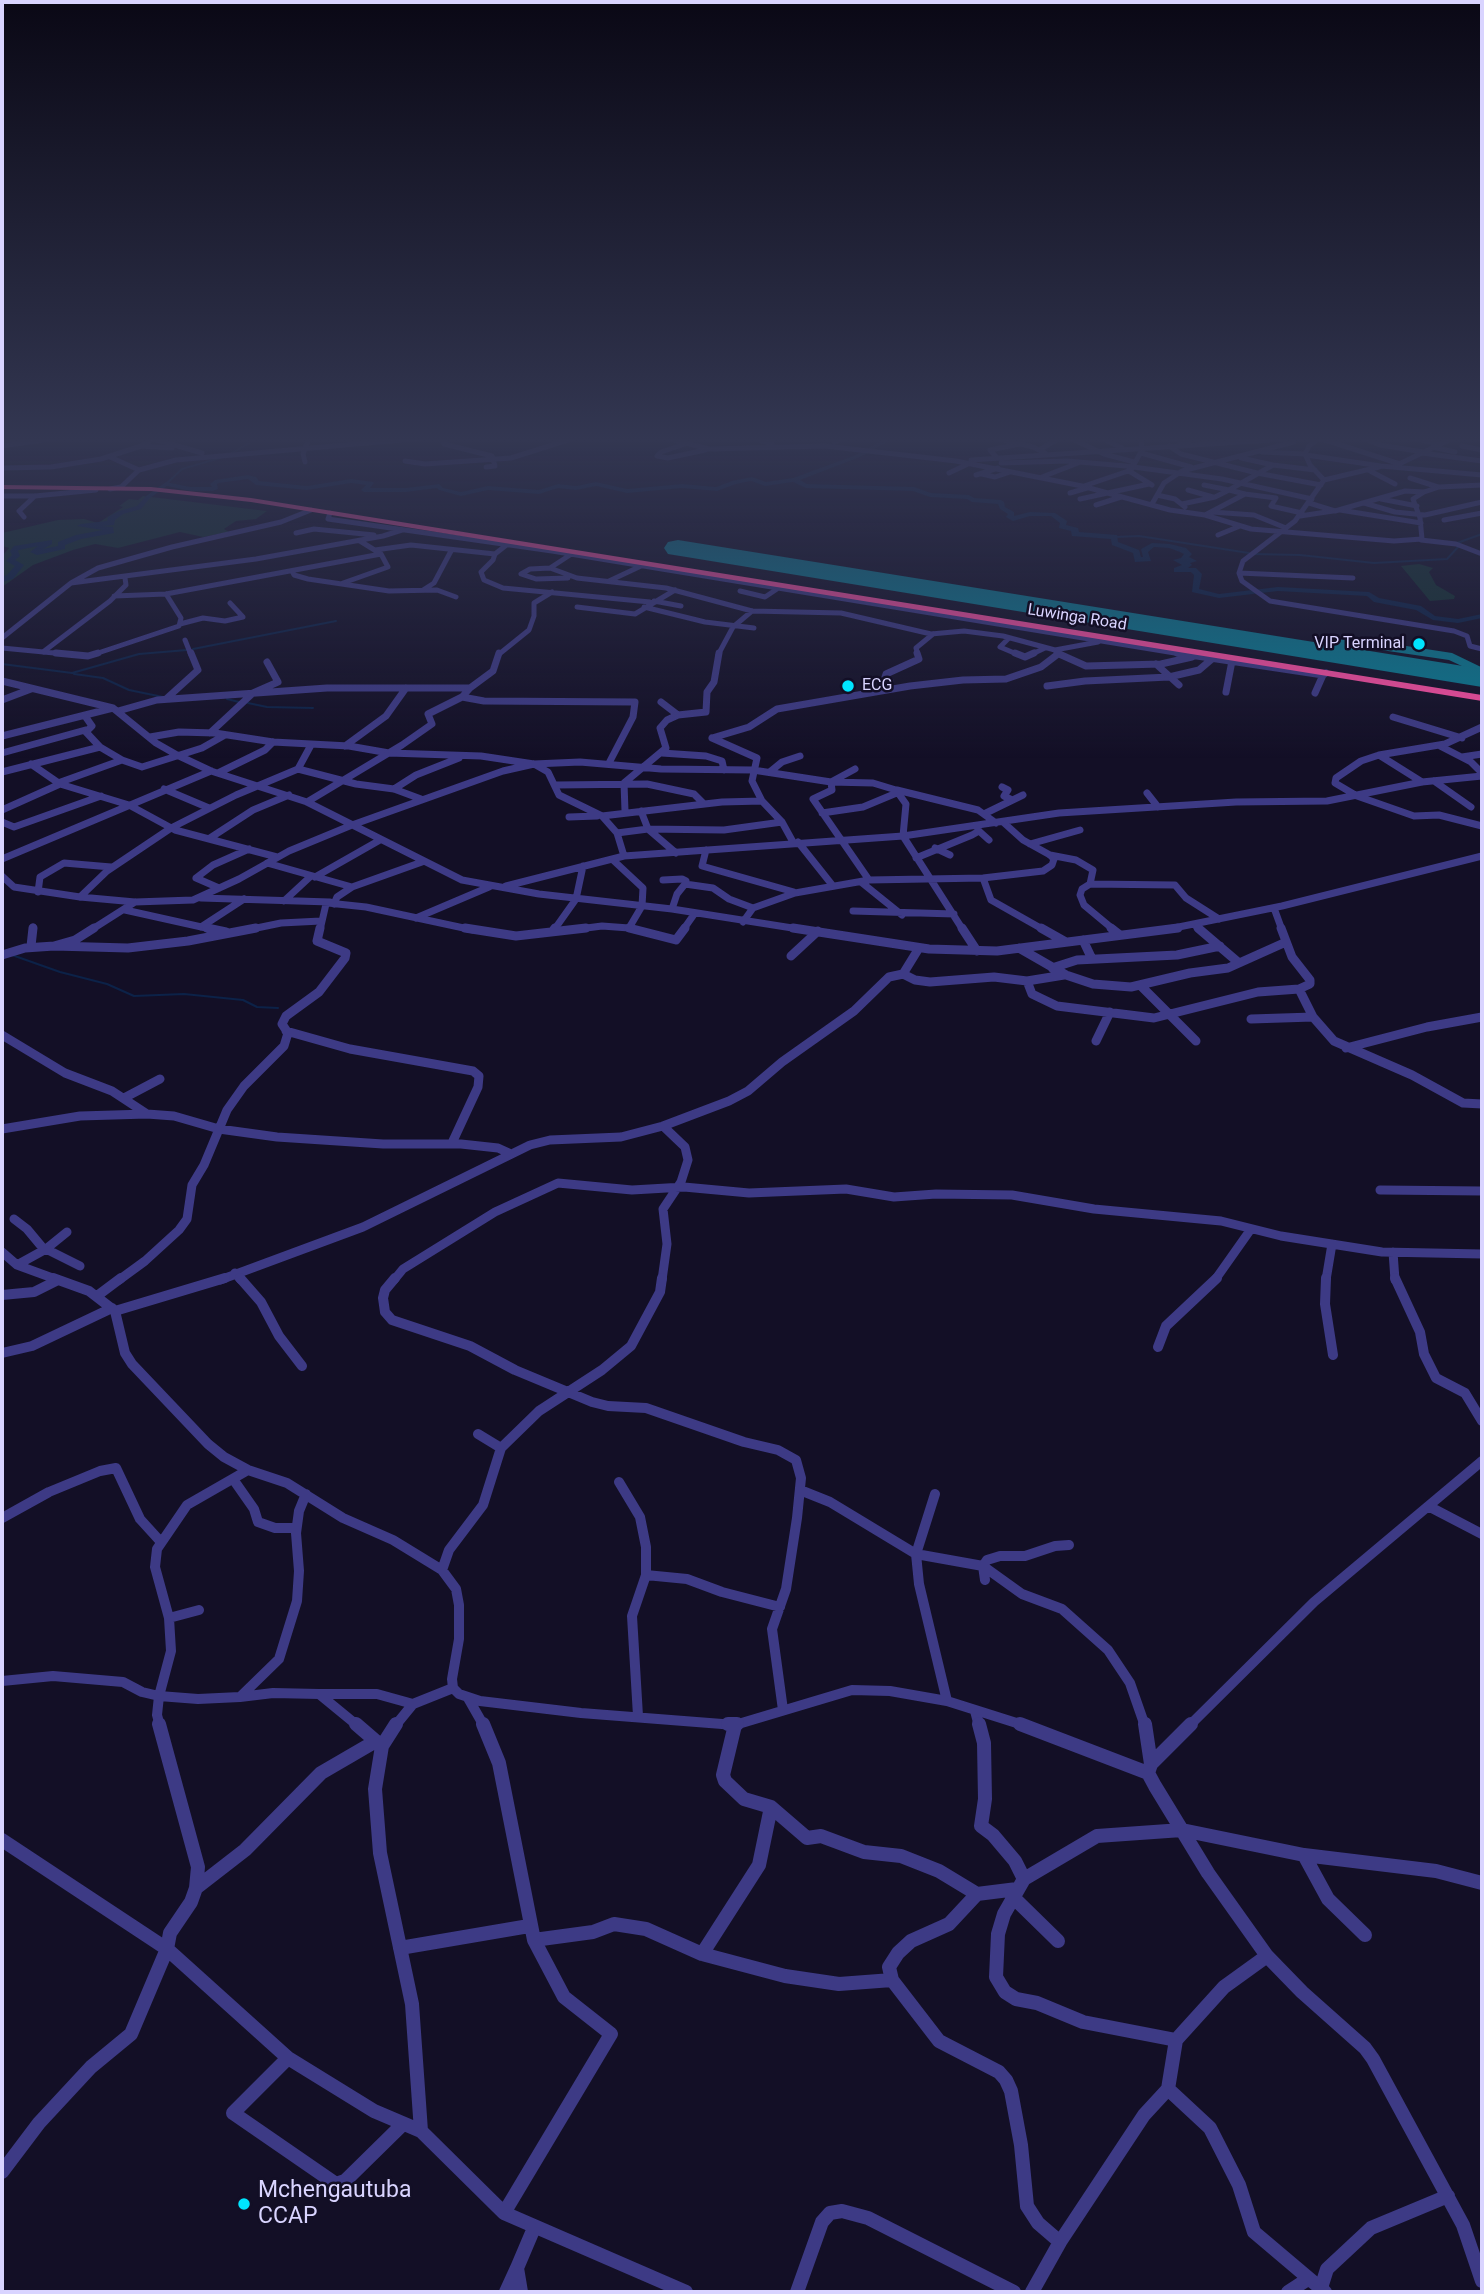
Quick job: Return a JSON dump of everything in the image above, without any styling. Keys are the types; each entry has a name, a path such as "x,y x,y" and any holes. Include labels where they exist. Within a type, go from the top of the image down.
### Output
{"highway":[{"name":"Luwinga Road","path":"522,545 1482,698"}],"street":[{"path":"2,638 71,583 89,572 121,561 188,545"},
{"path":"71,583 230,569 341,545"},
{"path":"341,583 387,568 388,564 378,552 367,545"},
{"path":"411,545 495,554"},
{"path":"114,596 166,594 292,571 411,545"},
{"path":"506,545 495,554 493,560 481,572 484,580 503,588 681,606"},
{"path":"1262,545 1240,566 1239,573 1242,581 1270,601 1456,631 1467,636 1470,646 1482,649"},
{"path":"1460,545 1482,554"},
{"path":"435,587 450,551"},
{"path":"550,568 573,553 749,582 776,589 853,598"},
{"path":"607,582 641,566"},
{"path":"577,578 550,568 530,569 522,574 536,579 577,578 675,590 752,611 839,613 933,634 964,631 1006,637 1057,652 1086,666 1156,664 1197,654 1325,674 1315,693"},
{"path":"230,569 240,581"},
{"path":"292,571 291,574 297,577 389,591 421,591 435,587 456,597"},
{"path":"1239,573 1353,578"},
{"path":"43,652 114,596 126,585 125,578"},
{"path":"730,605 749,582"},
{"path":"740,591 765,597 776,589"},
{"path":"577,607 635,614 649,603 675,590"},
{"path":"307,802 432,724 427,716 433,710 462,697 494,671 495,660 501,650 529,630 534,616 534,603 551,592"},
{"path":"166,594 179,612 180,624"},
{"path":"834,620 853,598"},
{"path":"2,648 92,655 203,618 225,621 243,617 230,603"},
{"path":"649,603 705,622 754,628"},
{"path":"624,783 666,748 660,736 660,728 667,720 678,715 706,712 708,692 714,682 715,663 734,625 752,611"},
{"path":"964,631 974,618"},
{"path":"998,622 1014,627 1109,640"},
{"path":"1014,627 1000,647 1025,657 1045,648"},
{"path":"1066,635 1076,632"},
{"path":"890,681 886,674 919,659 916,648 933,634"},
{"path":"166,699 198,670 185,640"},
{"path":"832,886 762,801 754,787 753,770 757,758 712,738 755,724 777,709 910,686 1006,679 1043,667 1057,652 1109,640"},
{"path":"1047,686 1169,677 1199,670 1213,658"},
{"path":"1226,692 1232,661"},
{"path":"210,733 239,709 253,692 279,680 267,662"},
{"path":"1156,664 1179,685"},
{"path":"2,681 115,710 177,755 214,772 307,802 462,880 500,888 672,909 919,948 977,951 1019,948 1195,925 1482,856"},
{"path":"2,700 31,688"},
{"path":"2,736 166,699 327,688 470,688"},
{"path":"345,746 386,716 406,688"},
{"path":"609,763 633,717 637,691"},
{"path":"462,697 484,701 635,702"},
{"path":"661,702 678,715"},
{"path":"2,753 85,731 92,726 85,716"},
{"path":"1393,717 1462,738"},
{"path":"1482,727 1440,746 1379,755 1361,761 1336,778 1335,783 1356,796 1414,816 1439,815 1482,826"},
{"path":"85,731 100,747 122,760 146,767 202,748 226,735"},
{"path":"1474,731 1482,734"},
{"path":"150,737 178,732 210,733 273,742 345,746 389,753 463,755 534,764 609,763 643,767 771,771 831,782 873,783 986,813 1050,855 1088,865 1093,870 1090,884"},
{"path":"2,859 164,789 214,772 265,750 273,742"},
{"path":"299,769 311,745"},
{"path":"1440,746 1462,757 1482,775"},
{"path":"2,772 100,747"},
{"path":"662,753 706,756 722,761 724,770"},
{"path":"1462,757 1482,754"},
{"path":"394,789 416,775 463,755"},
{"path":"771,771 782,762 800,755"},
{"path":"1379,755 1422,782"},
{"path":"2,810 122,760"},
{"path":"31,764 59,784 129,805 172,828 277,857"},
{"path":"200,898 277,857 352,825 459,786 534,764 548,772 556,785 558,795 602,816 617,833 624,856"},
{"path":"80,897 111,867 172,828 258,785 299,769 394,789 421,799"},
{"path":"831,782 855,769"},
{"path":"916,858 978,829 1059,813 1236,802 1327,801 1422,782 1482,775"},
{"path":"450,780 459,786"},
{"path":"1434,781 1471,807"},
{"path":"831,782 832,790 813,799 865,881 902,915"},
{"path":"624,783 625,811"},
{"path":"556,785 647,784 694,794 704,804"},
{"path":"1002,787 1008,790 1004,796 1012,800"},
{"path":"164,789 209,808"},
{"path":"822,813 863,807 897,791"},
{"path":"897,791 906,804 903,836 977,951"},
{"path":"1147,793 1158,807"},
{"path":"210,838 253,810 289,795"},
{"path":"986,813 1023,795"},
{"path":"2,822 14,827 101,796"},
{"path":"569,817 762,801"},
{"path":"641,811 648,830 676,853"},
{"path":"617,833 648,830 724,830 782,822"},
{"path":"500,888 624,856 978,829"},
{"path":"978,829 989,840"},
{"path":"724,830 732,847"},
{"path":"1030,844 1080,830"},
{"path":"284,901 313,877 380,840"},
{"path":"935,848 950,855"},
{"path":"219,888 196,878 213,865 249,849"},
{"path":"706,850 702,866 795,892"},
{"path":"743,922 754,908 771,899 795,892 865,881 927,877 983,878 1043,871 1052,865 1054,859 1050,855"},
{"path":"613,860 639,882 644,896 642,906 629,928"},
{"path":"38,892 40,877 59,864 74,862 111,867"},
{"path":"97,1296 171,1240 187,1219 190,1190 233,1100 284,1046 287,1040 282,1024 286,1016 319,992 347,955 317,941 321,921 331,903 352,887 422,862"},
{"path":"267,863 352,887"},
{"path":"552,932 576,898 583,866"},
{"path":"2,876 14,887 80,897 135,902 246,898 331,903 516,936 602,926 629,928 676,940 695,913"},
{"path":"983,878 991,900 1064,942"},
{"path":"663,880 682,879 686,881 685,884"},
{"path":"685,884 713,888 729,899 754,908"},
{"path":"672,909 677,894 685,884"},
{"path":"1120,935 1084,905 1080,895 1082,889 1090,884 1175,885 1186,898 1219,919"},
{"path":"416,918 490,886"},
{"path":"201,927 246,898"},
{"path":"54,946 82,937 135,902"},
{"path":"1027,981 1032,994 1052,1004 1154,1018 1258,992 1299,989 1310,984 1310,980 1295,963 1274,908"},
{"path":"125,910 215,928 227,933"},
{"path":"853,911 902,915 954,914"},
{"path":"5,954 32,946 128,948 188,941 281,923 321,921"},
{"path":"1195,925 1239,962"},
{"path":"32,946 33,927"},
{"path":"792,956 818,931"},
{"path":"1083,940 1092,959"},
{"path":"1019,948 1066,975 1093,984 1141,986 1190,973 1228,968 1286,942"},
{"path":"1052,968 1092,959 1177,955 1220,946"},
{"path":"902,974 919,948"},
{"path":"2,1353 32,1346 113,1310 235,1273 380,1220 509,1153 540,1142 609,1139 663,1126 748,1091 782,1062 854,1011 889,977 902,974 915,980 930,982 994,977 1027,981 1066,975"},
{"path":"1141,986 1154,1001 1173,1015 1196,1041"},
{"path":"1299,989 1313,1017 1334,1041 1412,1075 1482,1112"},
{"path":"1096,1041 1110,1012"},
{"path":"1251,1020 1313,1017"},
{"path":"1346,1048 1427,1027 1482,1017"},
{"path":"286,1031 350,1049 473,1070 479,1076 478,1087 452,1143"},
{"path":"2,1035 65,1073 124,1098 147,1114"},
{"path":"124,1098 160,1079"},
{"path":"1463,1103 1482,1104"},
{"path":"2,1129 80,1116 147,1114 187,1119 219,1129 277,1137 360,1143 452,1143 509,1153"},
{"path":"442,1570 449,1550 483,1505 501,1448 539,1411 565,1391 602,1370 631,1346 662,1287 667,1244 662,1219 663,1209 686,1171 687,1152 663,1126"},
{"path":"783,1710 772,1635 775,1615 786,1589 800,1490 797,1462 778,1450 744,1442 646,1408 600,1405 515,1370 470,1346 392,1320 384,1312 383,1298 385,1290 403,1269 495,1212 548,1186 569,1183 632,1190 701,1187 749,1193 852,1189 894,1197 936,1194 1012,1195 1094,1209 1211,1220 1332,1244 1393,1252 1482,1254"},
{"path":"1380,1189 1482,1191"},
{"path":"14,1219 46,1249 80,1266"},
{"path":"1158,1347 1166,1326 1222,1273 1251,1229"},
{"path":"17,1265 46,1249 67,1232"},
{"path":"1332,1244 1325,1274 1325,1304 1332,1355"},
{"path":"2,1252 17,1265 97,1296 113,1310 125,1353 132,1364 208,1444 248,1470 281,1480 343,1518 410,1549 442,1570 456,1589 459,1605 459,1639 453,1688 468,1698 581,1713 735,1725 852,1690 869,1689 947,1701 1149,1768"},
{"path":"1393,1252 1395,1280 1420,1332 1424,1354 1436,1378 1465,1393 1482,1420"},
{"path":"235,1273 261,1302 279,1336 302,1366"},
{"path":"2,1295 34,1292 56,1281"},
{"path":"478,1434 501,1448"},
{"path":"1149,1768 1314,1602 1482,1461"},
{"path":"2,1518 49,1492 100,1471 116,1468 140,1519 160,1541"},
{"path":"2,2172 39,2123 92,2067 131,2034 167,1949 170,1933 191,1902 196,1888 196,1856 158,1716 159,1696 171,1651 169,1618 155,1567 155,1556 160,1541 187,1505 248,1470"},
{"path":"233,1479 254,1509 258,1522 275,1528 296,1528"},
{"path":"618,1482 631,1499 644,1526 646,1575 632,1616 638,1716"},
{"path":"800,1490 830,1502 885,1538 916,1554 983,1566 1022,1594 1062,1609 1108,1650 1130,1684 1140,1706 1147,1732 1149,1768 1182,1830 1208,1873 1267,1956 1302,1992 1365,2048 1448,2196 1474,2253 1482,2280"},
{"path":"240,1697 268,1671 284,1648 299,1586 296,1528 306,1494"},
{"path":"935,1494 916,1554 919,1584 947,1701"},
{"path":"1430,1507 1482,1534"},
{"path":"985,1580 983,1566 987,1560 1000,1556 1025,1556 1058,1545 1069,1545"},
{"path":"646,1575 687,1579 722,1592 780,1606"},
{"path":"169,1618 199,1610"},
{"path":"2,1681 53,1676 102,1679 123,1682 142,1692 159,1696 222,1700 273,1693 377,1694 414,1704"},
{"path":"196,1888 245,1850 321,1773 379,1744 414,1704 453,1688"},
{"path":"319,1694 379,1744"},
{"path":"468,1698 487,1732 499,1763 510,1809 531,1933 564,1997 611,2034 504,2213"},
{"path":"975,1711 984,1743 985,1799 981,1826 993,1835 1015,1861 1018,1889 1058,1941"},
{"path":"735,1725 723,1778 744,1799 771,1807 809,1839 821,1836 864,1852 901,1856 939,1871 976,1894 1018,1889 1097,1836 1182,1830 1304,1855 1424,1869 1482,1883"},
{"path":"379,1744 375,1790 379,1842 415,2034 421,2131"},
{"path":"702,1954 759,1865 771,1807"},
{"path":"2,1840 167,1949 288,2058 374,2110 421,2131 504,2213 686,2292"},
{"path":"1304,1855 1328,1899 1365,1935"},
{"path":"1018,1889 1001,1922 995,1968 999,1985 1008,1995 1083,2022 1176,2040"},
{"path":"976,1894 949,1924 906,1945 891,1963 889,1972 892,1980 943,2045 999,2072 1006,2080 1011,2091 1021,2145 1027,2206 1038,2223 1060,2242"},
{"path":"400,1948 531,1933 593,1932 614,1924 646,1929 702,1954 785,1976 839,1984 892,1980"},
{"path":"1032,2292 1060,2242 1144,2115 1168,2089 1176,2040 1224,1987 1267,1956"},
{"path":"288,2058 233,2113 336,2184 345,2181 403,2124"},
{"path":"1168,2089 1210,2128 1239,2185 1254,2232 1318,2286"},
{"path":"1318,2286 1327,2269 1371,2228 1448,2196"},
{"path":"797,2292 822,2222 830,2213 842,2211 868,2218 1014,2292"},
{"path":"506,2292 534,2228"},
{"path":"517,2268 522,2292"},
{"path":"1288,2292 1318,2286"}],"green space":[{"path":"91,545 33,565 2,587 2,556 9,548 2,546"},
{"path":"101,545 129,545 118,548"},
{"path":"1419,564 1433,568 1429,572 1436,585 1455,596 1454,599 1430,601 1401,566"}],"waterway":[{"path":"2,580 10,577 20,565 10,561 16,556 14,551 33,545"},
{"path":"44,545 34,552 61,545"},
{"path":"1120,545 1136,552 1138,560 1148,559 1144,551 1152,545"},
{"path":"1153,545 1183,550 1188,554 1185,558 1193,561 1177,560 1188,565 1177,570 1193,570 1198,574 1195,590 1219,596 1278,589 1369,594 1377,600 1418,608 1433,618 1458,621 1482,616"},
{"path":"1198,545 1249,553"},
{"path":"1254,554 1300,555 1374,563 1447,559 1459,546"},
{"path":"193,649 336,621"},
{"path":"2,664 72,673 139,654 187,650"},
{"path":"74,674 103,678 129,690 163,697"},
{"path":"227,699 239,702"},
{"path":"248,703 267,707 313,708"},
{"path":"12,955 60,972 107,984 134,996 184,994 243,1000 257,1007 278,1008"}],"taxiway":[{"path":"1302,649 1354,642 1452,657 1474,667 1472,671 1457,674"}],"runway":[{"path":"678,548 1482,678"}],"place":[{"name":"VIP Terminal","path":"1419,644"},
{"name":"ECG","path":"848,686"},
{"name":"Mchengautuba CCAP","path":"244,2204"}]}
